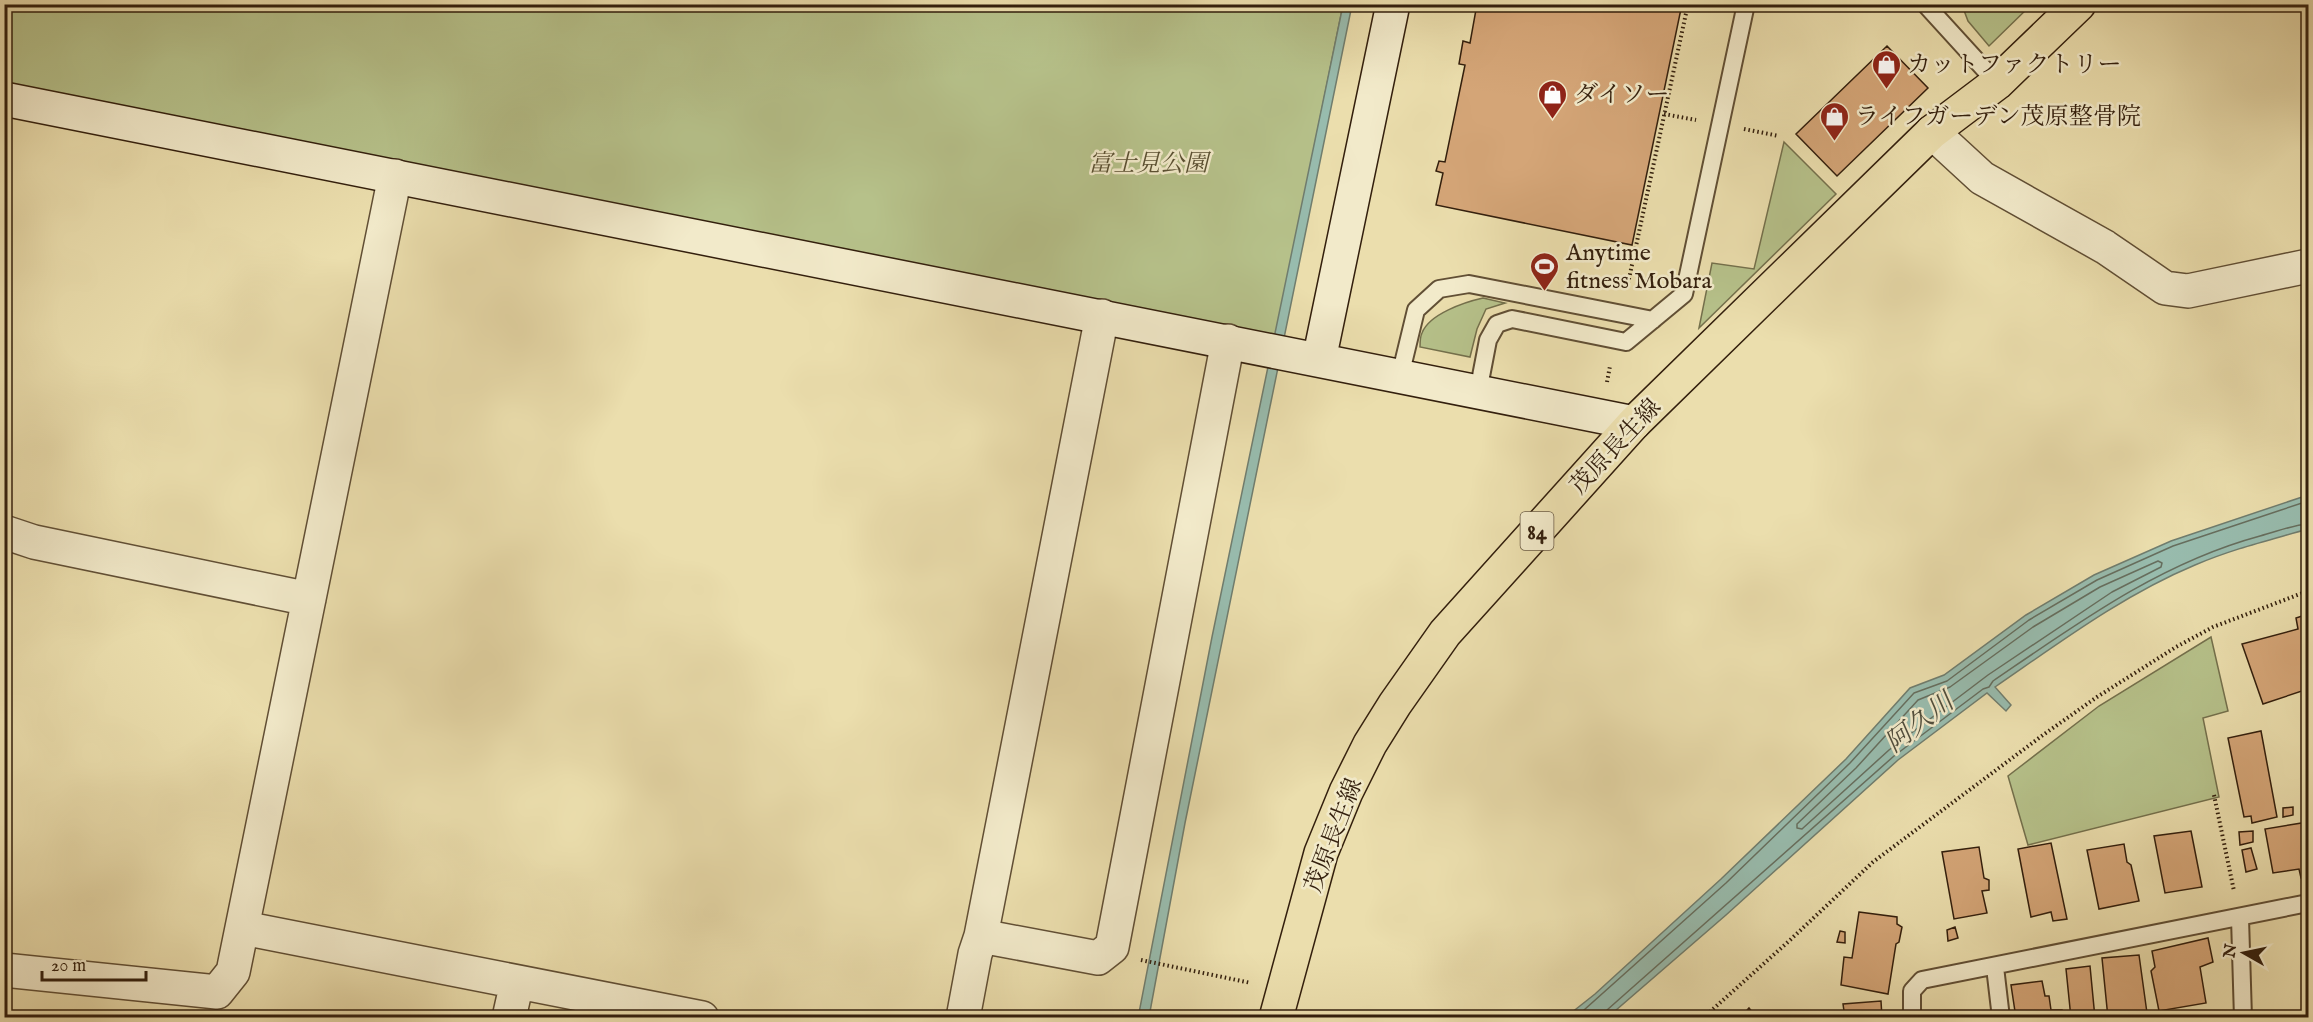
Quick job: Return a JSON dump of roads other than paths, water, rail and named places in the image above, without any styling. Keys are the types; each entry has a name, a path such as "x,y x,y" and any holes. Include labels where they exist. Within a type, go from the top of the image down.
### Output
{"main road":[{"name":"茂原長生線","path":"1276,1017 1321,853 1346,792 1370,744 1395,704 1446,633 1634,423 1932,132 1997,83 2079,4"}],"street":[{"path":"1319,360 1393,4"},
{"path":"4,99 1634,423"},
{"path":"1932,132 1982,178 2105,247 2165,288 2188,291 2308,266"},
{"path":"4,970 218,992 233,972 395,176"},
{"path":"963,1017 975,954 981,936 1102,316"},
{"path":"981,936 1098,958 1112,947 1228,342"},
{"path":"4,532 34,542 309,599"},
{"path":"243,928 702,1017"},
{"path":"509,1017 516,982"}],"lane":[{"path":"1478,392 1488,340 1497,324 1512,319 1626,342 1684,294 1746,4"},
{"path":"1930,7 1997,83"},
{"path":"1400,376 1416,310 1439,290 1469,284 1653,320"},
{"path":"1912,1017 1912,991 1922,980 1995,967 2218,919 2240,918 2308,903"},
{"path":"2240,918 2243,1017"},
{"path":"1995,967 2001,1017"}],"water":[{"path":"1343,5 1352,5 1185,823 1149,1017 1138,1018 1212,637"},
{"name":"阿久川","path":"2308,495 2308,529 2237,549 2168,577 2117,605 2067,637 1995,687 2011,705 2006,711 1987,693 1898,760 1726,915 1608,1017 1566,1017 1595,994 1721,879 1846,759 1910,688 1944,675 2026,615 2094,575 2171,541"}],"place":[{"name":"カットファクトリー","path":"1886,90"},
{"name":"ダイソー","path":"1553,120"},
{"name":"ライフガーデン茂原整骨院","path":"1834,142"},
{"name":"Anytime fitness Mobara","path":"1545,292"}],"park label":[{"name":"富士見公園","path":"1148,163"}]}
